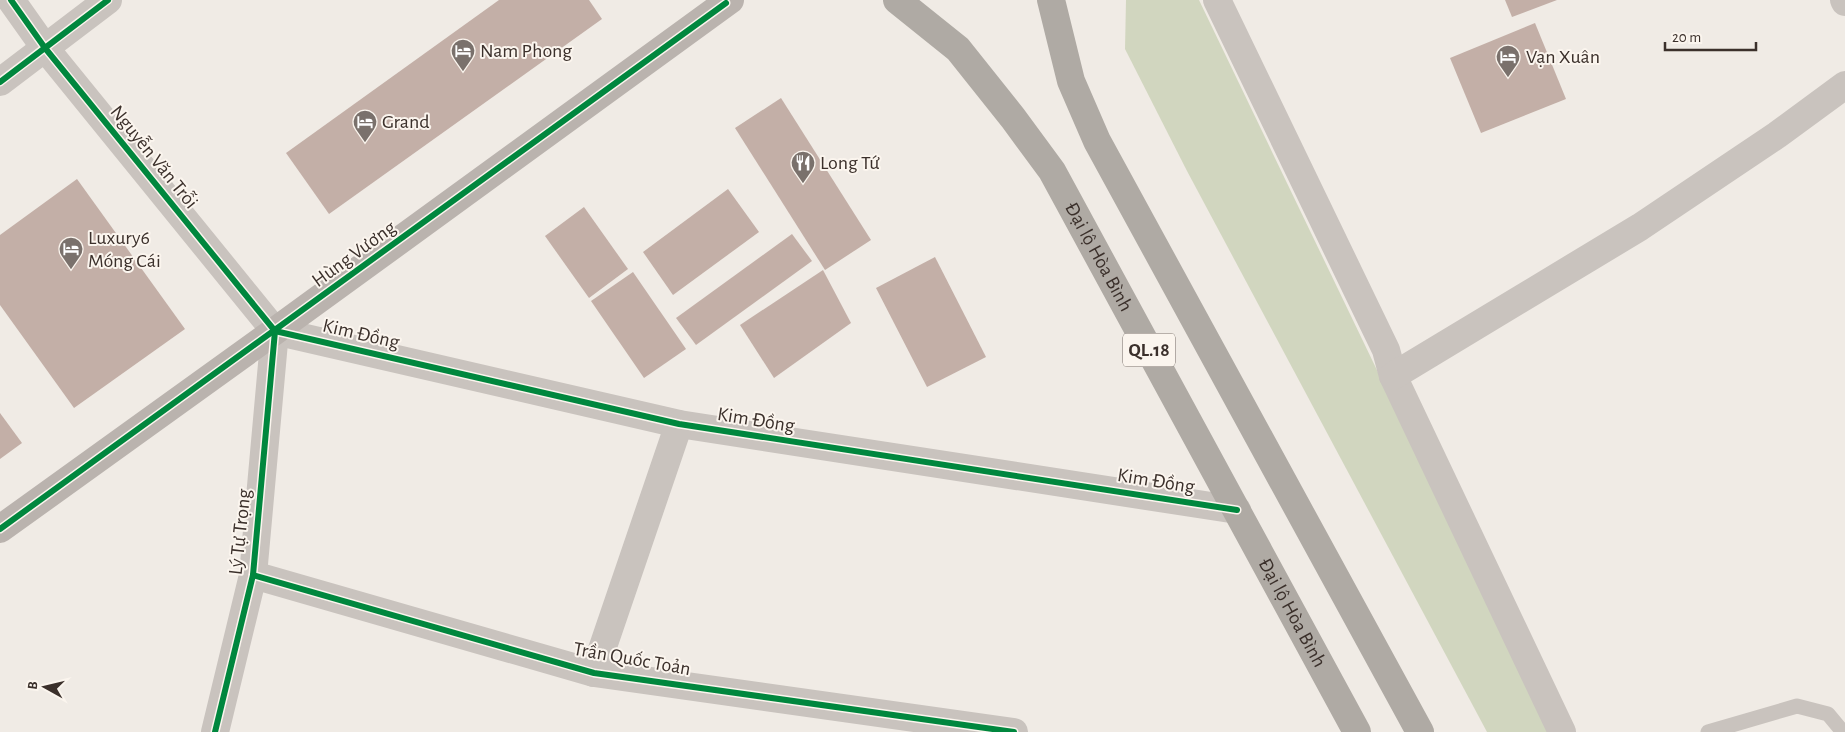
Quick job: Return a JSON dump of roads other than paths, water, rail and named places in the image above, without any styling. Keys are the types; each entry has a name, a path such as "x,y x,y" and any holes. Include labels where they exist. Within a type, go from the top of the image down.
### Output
{"highway":[{"name":"Đại lộ Hòa Bình","path":"897,0 958,49 1052,171 1357,732"},
{"name":"QL.18","path":"1051,0 1071,81 1097,141 1416,731"}],"main road":[{"name":"Hùng Vương","path":"0,529 732,1"}],"street":[{"name":"Nguyễn Văn Trỗi","path":"11,0 45,48 275,331"},
{"path":"0,82 108,0"},
{"path":"1217,0 1386,350 1393,376 1562,732"},
{"path":"1393,376 1640,227 1777,135 1845,85"},
{"name":"Kim Đồng","path":"275,331 679,424 1237,510"},
{"name":"Lý Tự Trọng","path":"214,732 253,574 275,331"},
{"path":"594,673 679,424"},
{"name":"Trần Quốc Toản","path":"253,574 594,673 1014,732"}],"lane":[{"path":"1708,732 1797,706 1828,714 1843,732"}],"place":[{"name":"Nam Phong","path":"463,72"},
{"name":"Vạn Xuân","path":"1508,78"},
{"name":"Grand","path":"365,143"},
{"name":"Long Tứ","path":"803,184"},
{"name":"Luxury6 Móng Cái","path":"71,270"}]}
